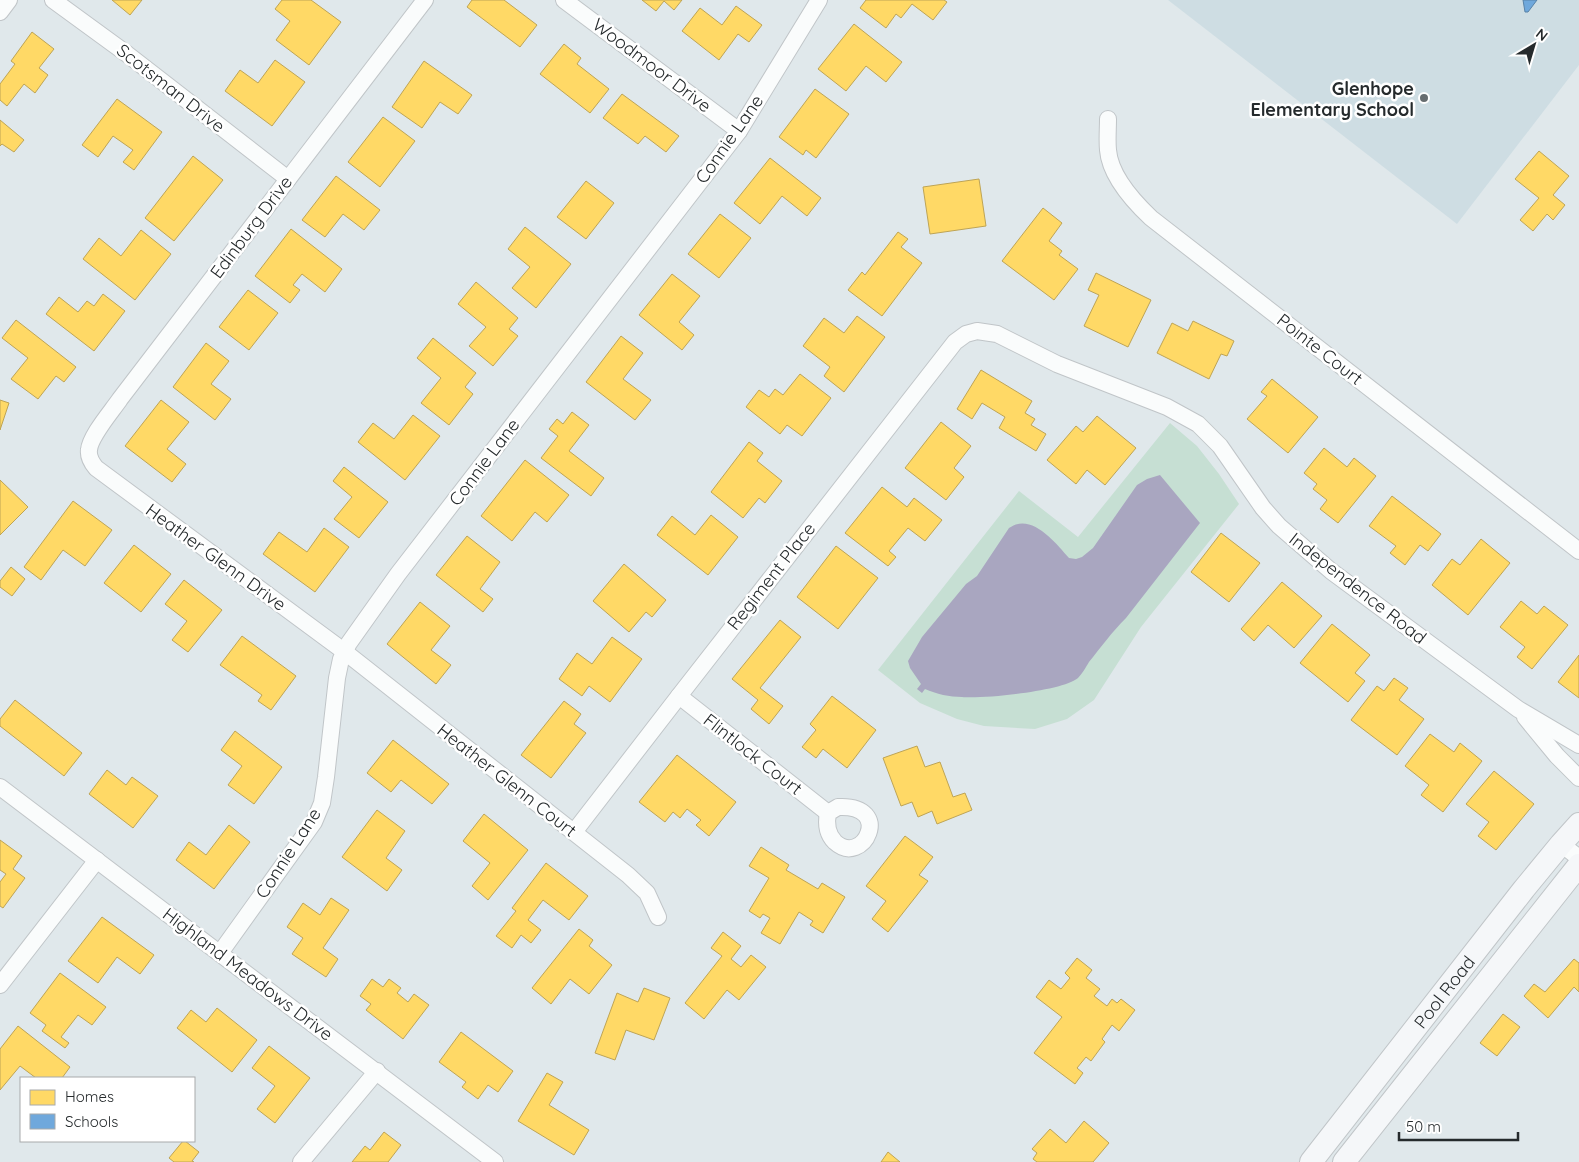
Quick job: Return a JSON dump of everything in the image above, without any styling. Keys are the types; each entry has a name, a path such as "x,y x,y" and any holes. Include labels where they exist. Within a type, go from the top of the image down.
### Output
{"main road":[{"name":"Pool Road","path":"1311,1162 1518,896 1579,824"},
{"name":"Pool Road","path":"1344,1162 1579,865"}],"street":[{"path":"0,12 9,0"},
{"name":"Scotsman Drive","path":"53,0 127,54 288,179"},
{"name":"Edinburg Drive","path":"90,459 88,448 120,399 425,0"},
{"name":"Woodmoor Drive","path":"564,0 739,131"},
{"name":"Connie Lane","path":"220,953 314,822 322,803 337,678 341,659 345,652 398,574 739,131 819,0"},
{"name":"Pointe Court","path":"1108,119 1108,152 1117,178 1134,201 1151,218 1579,551"},
{"name":"Regiment Place","path":"574,832 955,342 966,334 977,331"},
{"name":"Independence Road","path":"977,331 997,334 1057,364 1167,407 1198,424 1220,446 1263,508 1279,526 1331,571 1518,710 1579,745"},
{"name":"Heather Glenn Drive","path":"90,459 96,468 345,652"},
{"name":"Heather Glenn Court","path":"345,652 628,875 648,893 658,917"},
{"name":"Flintlock Court","path":"679,696 828,813"},
{"name":"Independence Road","path":"1518,710 1557,756 1579,778"},
{"name":"Highland Meadows Drive","path":"0,787 496,1162"},
{"path":"1561,844 1579,858"},
{"path":"0,985 97,860"},
{"path":"301,1162 377,1071"}],"shaded area":[{"name":"Glenhope Elementary School","path":"1168,0 1579,0 1579,65 1457,224"},
{"path":"1160,475 1200,523 1078,678 1057,687 987,697 953,696 938,694 925,689 922,693 917,689 921,684 910,668 908,661 922,637 966,584 977,576 1009,528 1017,524 1034,526 1050,537 1069,558 1076,559 1082,557 1093,548 1137,485 1147,479"}],"green space":[{"path":"1170,423 1197,446 1239,504 1141,627 1094,700 1067,719 1035,729 984,726 957,719 920,703 878,670 1019,491 1078,537"}],"building: Homes":[{"path":"112,0 142,0 130,15"},
{"path":"282,0 311,0 341,22 309,65 276,40 290,21 275,9"},
{"path":"472,0 504,0 537,25 520,47 467,7"},
{"path":"642,0 682,0 674,10 664,1 656,11"},
{"path":"866,0 944,0 947,2 933,20 912,4 901,18 896,14 886,28 860,8"},
{"path":"736,6 762,25 749,42 738,34 719,60 682,31 700,8 722,25"},
{"path":"854,24 902,62 886,82 866,66 846,91 818,69"},
{"path":"32,32 54,49 39,68 48,75 35,93 24,84 7,106 0,100 0,84 15,64 11,61"},
{"path":"564,44 581,58 577,64 609,89 590,113 540,74"},
{"path":"275,60 305,82 272,126 225,91 240,70 258,83"},
{"path":"424,61 472,95 458,114 440,102 422,128 392,107"},
{"path":"815,89 849,114 816,158 806,150 803,155 779,137"},
{"path":"622,94 679,136 666,152 645,136 638,144 603,118"},
{"path":"117,99 162,132 134,170 123,162 133,150 113,136 98,157 82,145"},
{"path":"383,117 415,141 380,187 348,162"},
{"path":"0,120 24,140 14,152 2,144 0,146"},
{"path":"1539,151 1569,176 1553,195 1565,205 1553,220 1547,214 1533,231 1520,220 1539,198 1515,179"},
{"path":"193,156 223,180 174,241 145,218"},
{"path":"770,158 821,198 807,216 782,196 760,224 734,203"},
{"path":"336,176 380,210 364,230 343,214 325,237 302,220"},
{"path":"979,179 986,226 930,234 923,187"},
{"path":"586,181 614,203 586,239 557,217"},
{"path":"1043,208 1062,223 1049,241 1062,251 1059,255 1078,269 1054,300 1002,261"},
{"path":"720,214 751,238 719,278 688,254"},
{"path":"525,227 571,264 536,308 512,288 530,267 508,249"},
{"path":"291,229 342,269 325,292 302,274 293,285 300,290 290,303 255,276"},
{"path":"141,230 171,254 135,300 83,259 99,238 121,256"},
{"path":"898,232 908,239 901,247 922,263 882,316 848,290 862,272 865,275"},
{"path":"1096,273 1151,300 1128,347 1084,326 1099,295 1088,290"},
{"path":"672,274 700,296 679,322 694,335 682,350 639,315"},
{"path":"476,282 518,318 509,329 518,336 493,366 469,346 486,327 458,304"},
{"path":"248,290 278,313 249,350 219,327"},
{"path":"103,294 125,311 94,351 46,314 59,297 78,312 87,301 94,306"},
{"path":"857,316 885,337 844,392 824,376 830,367 803,346 824,318 844,333"},
{"path":"16,320 76,367 64,382 56,376 38,399 11,379 28,358 2,338"},
{"path":"1193,321 1234,341 1227,356 1221,354 1209,379 1157,353 1172,323 1188,331"},
{"path":"621,336 643,353 623,379 651,400 635,420 586,382"},
{"path":"433,338 476,373 465,387 473,394 449,425 421,403 441,378 417,358"},
{"path":"206,343 229,361 211,384 231,399 215,420 173,387"},
{"path":"981,370 1032,401 1025,413 1035,419 1031,425 1046,434 1036,451 999,428 1005,417 982,403 972,419 957,409"},
{"path":"800,374 831,398 802,436 787,425 780,434 746,407 759,390 769,397 775,389 783,395"},
{"path":"1272,379 1318,417 1288,453 1247,419 1267,396 1261,392"},
{"path":"0,400 9,403 0,430"},
{"path":"161,400 189,422 167,449 186,464 172,482 125,446"},
{"path":"572,412 589,425 569,451 604,478 591,496 541,458 558,436 549,429 557,419 563,424"},
{"path":"413,415 440,436 405,480 358,442 373,423 394,439"},
{"path":"1097,416 1136,448 1105,485 1087,470 1076,484 1047,460 1076,426 1083,432"},
{"path":"941,422 971,446 954,468 964,477 946,500 905,468"},
{"path":"749,442 763,453 757,461 782,481 765,503 759,498 743,518 711,492"},
{"path":"1324,448 1347,467 1354,458 1376,476 1338,523 1320,509 1327,500 1313,489 1317,484 1304,473"},
{"path":"525,460 569,495 547,522 535,512 512,541 481,516"},
{"path":"344,467 388,502 359,538 334,519 352,497 333,481"},
{"path":"0,480 28,507 0,535"},
{"path":"882,487 907,507 914,498 942,520 925,541 908,528 889,551 896,557 888,566 845,533"},
{"path":"1392,496 1441,534 1428,551 1420,545 1405,565 1390,553 1396,546 1369,526"},
{"path":"73,501 112,530 85,566 63,550 41,580 24,567"},
{"path":"711,515 738,537 708,575 657,535 672,516 695,535"},
{"path":"324,528 349,547 315,592 263,554 279,532 307,552"},
{"path":"1221,533 1260,563 1229,602 1191,572"},
{"path":"467,536 500,562 480,589 493,599 483,612 436,575"},
{"path":"1481,539 1510,563 1468,615 1432,585 1452,559 1460,565"},
{"path":"134,545 171,574 141,612 104,583"},
{"path":"836,546 878,578 838,629 797,597"},
{"path":"624,564 666,600 652,617 646,612 629,632 593,601"},
{"path":"11,567 25,579 12,596 0,587 0,581"},
{"path":"184,580 222,610 188,652 172,640 187,621 165,604"},
{"path":"1282,582 1322,616 1294,648 1268,625 1254,641 1241,629"},
{"path":"1521,601 1537,614 1544,606 1568,625 1532,669 1517,657 1525,647 1500,627"},
{"path":"420,602 450,626 431,650 451,665 436,684 387,644"},
{"path":"780,620 801,637 760,688 783,706 769,724 751,709 758,700 732,679"},
{"path":"1332,624 1370,655 1355,673 1365,681 1348,702 1300,663"},
{"path":"242,636 296,676 271,710 258,701 262,695 220,665"},
{"path":"612,637 642,659 610,702 589,686 582,696 559,679 577,653 592,664"},
{"path":"1579,655 1579,698 1558,682"},
{"path":"1394,678 1408,688 1399,700 1424,719 1397,755 1351,720 1377,686 1384,691"},
{"path":"832,696 876,730 847,768 823,749 816,758 802,747 816,730 810,724"},
{"path":"15,700 82,753 64,776 0,726 0,719"},
{"path":"564,701 581,714 574,724 586,733 551,778 521,755"},
{"path":"235,731 282,767 254,804 228,785 242,766 221,750"},
{"path":"1430,734 1454,752 1460,743 1482,761 1443,812 1421,795 1429,785 1405,766"},
{"path":"393,740 449,784 432,804 401,780 391,792 367,773"},
{"path":"917,746 925,767 940,762 953,797 965,793 972,810 937,824 932,811 918,817 912,802 901,806 883,758"},
{"path":"677,755 736,802 709,836 696,825 701,820 687,809 680,818 673,812 665,822 639,802"},
{"path":"107,770 126,785 132,777 158,796 133,828 89,794"},
{"path":"1494,771 1534,804 1496,850 1478,836 1489,822 1466,804"},
{"path":"377,810 405,831 386,858 402,870 387,891 342,857"},
{"path":"484,814 528,850 488,900 472,886 490,863 463,841"},
{"path":"229,825 250,842 214,889 176,860 189,842 206,855"},
{"path":"905,836 933,857 919,875 928,881 888,932 872,919 886,901 866,886"},
{"path":"0,840 22,856 13,869 25,878 3,908 0,906 0,882 6,874 0,870"},
{"path":"761,847 789,865 786,870 818,889 822,883 845,897 823,933 810,925 813,921 799,912 780,944 761,933 770,918 763,914 760,918 749,911 769,878 749,866"},
{"path":"546,863 588,896 569,920 543,900 528,920 541,930 531,943 521,935 512,948 496,936 516,911 512,908"},
{"path":"331,898 349,910 323,948 338,959 326,977 292,954 303,938 287,927 303,903 320,915"},
{"path":"102,917 154,955 140,974 117,957 98,983 68,961"},
{"path":"579,929 593,940 589,946 612,965 589,994 570,979 551,1004 532,988"},
{"path":"723,932 741,946 731,959 741,967 751,955 766,967 739,1000 727,990 704,1019 685,1003 722,956 711,948"},
{"path":"1077,958 1092,970 1086,978 1100,989 1094,996 1107,1006 1112,999 1117,1003 1121,999 1135,1010 1119,1031 1112,1025 1102,1039 1105,1042 1091,1061 1086,1057 1077,1068 1083,1073 1075,1084 1034,1053 1062,1017 1036,997 1049,980 1061,989 1070,978 1065,973"},
{"path":"1574,959 1579,963 1579,992 1574,987 1548,1018 1524,996 1534,984 1545,992"},
{"path":"60,973 106,1007 92,1025 78,1015 61,1037 69,1043 65,1048 42,1031 46,1025 30,1013"},
{"path":"372,979 383,987 389,979 401,988 397,993 408,1002 414,994 429,1005 403,1039 366,1010 371,1004 360,996"},
{"path":"644,988 670,998 654,1040 626,1030 615,1060 595,1053 617,993 638,1002"},
{"path":"217,1008 257,1040 232,1072 177,1028 191,1010 206,1022"},
{"path":"1503,1014 1520,1027 1497,1056 1480,1043"},
{"path":"18,1026 70,1067 63,1077 35,1077 20,1066 0,1090 0,1049"},
{"path":"461,1032 513,1071 498,1092 488,1085 478,1099 462,1087 466,1082 439,1062"},
{"path":"269,1046 310,1078 275,1123 257,1109 275,1086 252,1068"},
{"path":"547,1073 563,1082 549,1105 589,1130 574,1155 518,1121"},
{"path":"1084,1121 1109,1143 1093,1162 1037,1162 1033,1159 1037,1153 1032,1149 1050,1129 1066,1143"},
{"path":"384,1132 401,1145 388,1162 352,1162 365,1146 370,1150"},
{"path":"182,1142 186,1142 199,1152 192,1161 194,1162 174,1162 169,1158"},
{"path":"888,1152 900,1162 881,1162"}],"building: Schools":[{"path":"1523,0 1537,0 1528,12 1525,12"}],"place":[{"name":"Glenhope Elementary School","path":"1424,98"}]}
